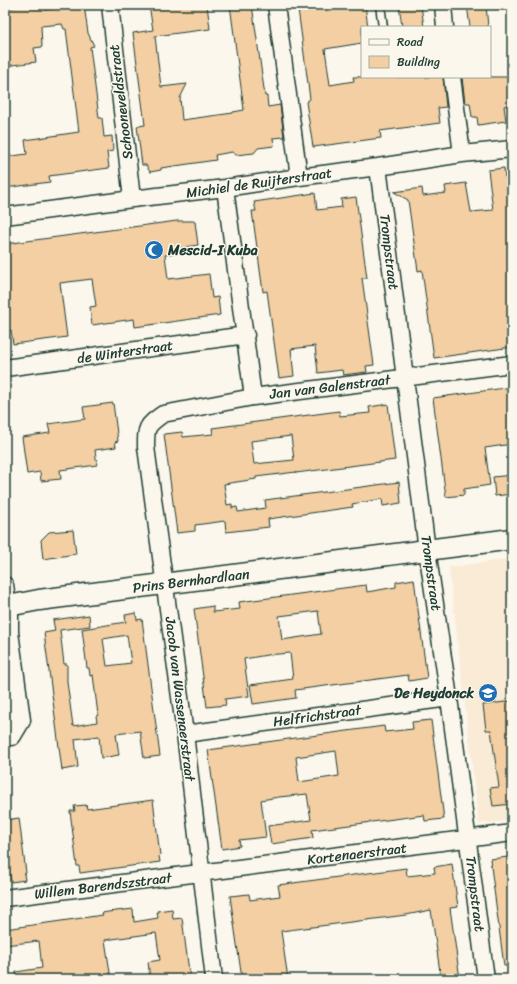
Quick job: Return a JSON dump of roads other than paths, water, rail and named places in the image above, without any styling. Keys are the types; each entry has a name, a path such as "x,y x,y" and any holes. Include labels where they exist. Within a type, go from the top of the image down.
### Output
{"street":[{"name":"Schooneveldstraat","path":"110,5 132,199"},
{"path":"276,5 299,177"},
{"path":"443,5 445,26"},
{"path":"452,78 462,154"},
{"name":"Michiel de Ruijterstraat","path":"5,216 378,168 462,154 512,149"},
{"name":"Trompstraat","path":"378,168 427,550 449,698 486,979"},
{"path":"225,188 246,335 253,397"},
{"name":"de Winterstraat","path":"5,368 246,335"},
{"name":"Jan van Galenstraat","path":"152,422 163,414 253,397 512,364"},
{"name":"Jacob van Wassenaerstraat","path":"152,422 146,429 146,447 166,584 214,979"},
{"name":"Prins Bernhardlaan","path":"8,606 512,539"},
{"path":"5,585 8,606 6,633 20,720 11,735 5,736"},
{"name":"Helfrichstraat","path":"185,734 449,698"},
{"name":"Kortenaerstraat","path":"202,874 512,833"},
{"name":"Willem Barendszstraat","path":"5,898 202,874"}],"lane":[{"path":"380,5 383,26"}],"place":[{"name":"Mescid-I Kuba","path":"154,250"},
{"name":"De Heydonck","path":"488,693"}]}
